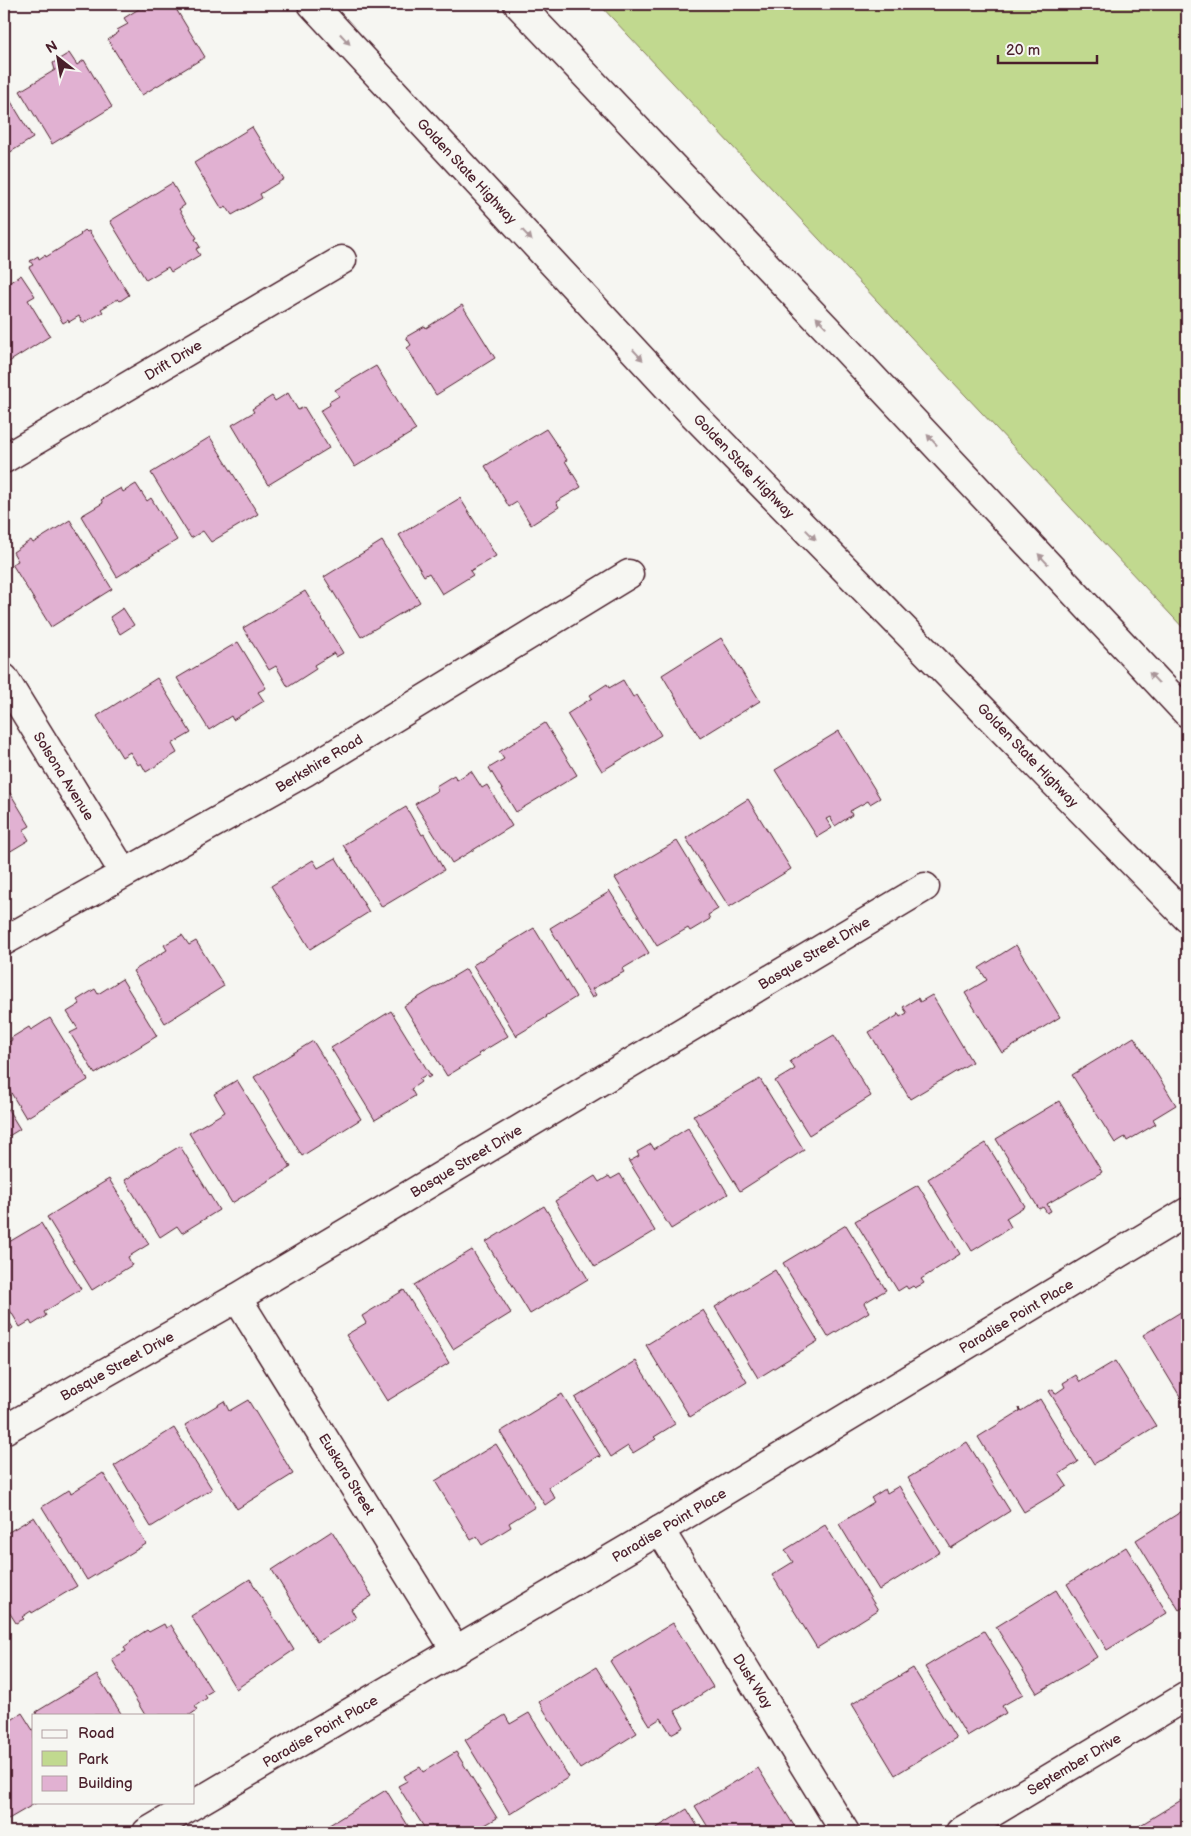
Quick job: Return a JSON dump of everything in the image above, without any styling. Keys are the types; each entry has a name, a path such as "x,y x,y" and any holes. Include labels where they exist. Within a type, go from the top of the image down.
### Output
{"main road":[{"name":"Golden State Highway","path":"312,4 690,411 1187,918"},
{"path":"518,4 1187,713"},
{"name":"Drift Drive","path":"4,459 342,260"},
{"name":"Berkshire Road","path":"4,941 305,772 629,574"},
{"name":"Solsona Avenue","path":"4,678 124,873"},
{"name":"Basque Street Drive","path":"4,1430 237,1298 925,887"},
{"name":"Paradise Point Place","path":"195,1804 660,1530 1187,1212"},
{"name":"Euskara Street","path":"237,1298 456,1651"},
{"name":"Dusk Way","path":"660,1530 846,1832"},
{"name":"September Drive","path":"960,1832 1187,1696"},
{"name":"Paradise Point Place","path":"147,1832 195,1804"}],"green space":[{"path":"599,4 1187,4 1187,632"}],"building":[{"path":"151,4 173,4 205,57 142,95 108,40 119,32 117,30 128,24 124,18"},
{"path":"69,53 77,65 84,60 112,107 52,144 20,91 55,70 53,63"},
{"path":"4,90 33,138 4,156"},
{"path":"252,127 284,179 260,194 262,198 232,215 226,206 222,209 194,163"},
{"path":"172,183 185,205 179,209 197,238 195,239 200,247 196,249 200,255 171,272 168,267 146,280 110,221"},
{"path":"85,230 89,231 129,295 101,309 103,312 83,323 79,316 63,323 29,267 33,265 30,261 38,256 39,259 45,255 46,257 81,235"},
{"path":"21,275 35,296 28,300 50,336 4,365 4,286"},
{"path":"462,305 495,358 436,395 407,348 411,345 406,337 425,326 426,328"},
{"path":"376,366 416,430 355,467 320,411 339,396 335,390"},
{"path":"288,393 298,410 304,407 329,448 268,485 232,425 254,412 252,409 272,396 275,401"},
{"path":"546,429 567,460 565,461 581,487 556,502 559,507 531,525 517,502 509,507 485,466"},
{"path":"210,437 258,514 211,542 203,531 191,538 151,473"},
{"path":"136,484 147,501 151,498 177,540 117,577 81,516 103,503 101,500 121,488 123,492"},
{"path":"460,498 496,556 470,571 473,575 442,594 429,573 424,576 399,535"},
{"path":"70,520 112,589 51,627 12,564 18,561 13,552 31,540 33,543"},
{"path":"382,541 420,602 361,637 324,577"},
{"path":"305,591 343,653 336,657 334,653 314,665 316,669 288,687 276,666 269,670 243,628"},
{"path":"123,608 134,625 120,634 110,617"},
{"path":"721,638 760,701 700,738 662,675"},
{"path":"238,642 266,688 258,692 264,701 233,720 231,716 209,730 177,678"},
{"path":"157,678 191,733 172,744 177,753 146,772 141,763 138,765 130,752 122,757 97,716"},
{"path":"623,680 633,697 637,695 661,735 602,771 567,714 592,698 590,695 607,684 609,688"},
{"path":"545,723 577,775 516,812 489,768 504,759 499,752"},
{"path":"839,731 880,798 870,804 868,801 850,811 852,815 835,826 830,817 826,819 832,828 817,837 775,770"},
{"path":"471,771 482,788 487,785 512,826 452,863 415,804 438,790 436,786 454,775 457,780"},
{"path":"4,783 30,826 23,830 29,840 4,855"},
{"path":"748,799 791,869 729,907 686,838"},
{"path":"406,807 444,870 382,907 343,845"},
{"path":"677,841 718,909 708,915 710,919 690,931 688,928 657,946 615,878"},
{"path":"336,858 369,912 310,949 271,886 313,860 318,868"},
{"path":"609,890 649,953 622,969 624,972 592,989 596,995 592,998 550,928 609,892"},
{"path":"534,928 576,997 517,1035 517,1037 473,965"},
{"path":"182,935 189,945 196,941 224,986 165,1023 133,971 167,950 164,945"},
{"path":"1016,945 1060,1017 1002,1053 965,993 987,980 979,968"},
{"path":"466,969 508,1036 447,1076 404,1006"},
{"path":"122,979 157,1036 95,1074 70,1033 78,1029 67,1012 80,1004 77,1000 95,989 98,994"},
{"path":"932,995 972,1062 910,1099 869,1032 897,1016 898,1013 900,1017 907,1013 903,1007 918,998 920,1002"},
{"path":"391,1011 431,1076 428,1078 426,1075 419,1079 421,1082 411,1089 415,1096 375,1120 331,1048"},
{"path":"50,1018 88,1080 26,1118 4,1081 4,1045 12,1040 11,1038 29,1027 31,1030"},
{"path":"834,1035 871,1096 809,1135 775,1081 795,1069 790,1061"},
{"path":"1134,1037 1176,1105 1153,1119 1156,1124 1127,1141 1125,1137 1115,1143 1072,1075"},
{"path":"313,1041 361,1119 302,1156 254,1077"},
{"path":"760,1079 804,1150 740,1191 693,1115 699,1114"},
{"path":"237,1080 291,1167 232,1203 189,1133 225,1112 214,1094"},
{"path":"1059,1101 1102,1172 1047,1204 1051,1211 1047,1213 1043,1207 1039,1209 996,1139"},
{"path":"4,1103 20,1129 4,1139"},
{"path":"688,1128 728,1194 671,1229 628,1160 630,1161 639,1156 637,1152 651,1144 654,1149"},
{"path":"986,1143 1025,1206 1006,1218 1011,1227 972,1251 928,1179"},
{"path":"180,1146 219,1210 182,1233 177,1226 160,1237 125,1180"},
{"path":"620,1174 655,1231 595,1267 555,1201 595,1176 599,1182 609,1176 611,1179"},
{"path":"109,1179 149,1244 128,1257 132,1265 92,1290 47,1217"},
{"path":"918,1185 960,1254 921,1279 924,1283 915,1288 913,1286 908,1289 906,1286 898,1291 855,1221"},
{"path":"544,1206 588,1279 530,1314 486,1242"},
{"path":"41,1223 81,1289 44,1312 46,1316 32,1325 30,1321 20,1327 4,1300 4,1245"},
{"path":"846,1225 886,1290 864,1303 869,1312 828,1337 783,1263"},
{"path":"472,1250 511,1313 453,1349 414,1285"},
{"path":"775,1270 818,1341 758,1378 715,1307"},
{"path":"404,1290 449,1363 387,1401 346,1335 366,1323 362,1316"},
{"path":"703,1310 747,1382 690,1417 646,1345"},
{"path":"1184,1310 1187,1316 1187,1408 1143,1335"},
{"path":"6,1317 13,1328 4,1334 4,1318"},
{"path":"636,1361 675,1424 654,1437 656,1439 633,1453 628,1446 611,1457 575,1398"},
{"path":"1115,1361 1156,1426 1094,1464 1049,1391 1053,1389 1055,1394 1065,1387 1063,1383 1076,1375 1080,1382"},
{"path":"562,1394 601,1457 598,1456 548,1487 555,1498 545,1505 500,1432"},
{"path":"1040,1399 1078,1462 1059,1474 1067,1486 1024,1512 978,1437 1020,1411 1019,1408 1021,1411"},
{"path":"248,1400 293,1474 237,1509 185,1425 224,1401 229,1411"},
{"path":"174,1428 212,1489 151,1527 114,1466"},
{"path":"967,1442 1010,1511 951,1548 908,1478"},
{"path":"496,1444 535,1507 509,1523 511,1527 482,1545 477,1537 471,1540 435,1481"},
{"path":"103,1473 146,1544 87,1580 42,1507 69,1490 71,1493"},
{"path":"899,1486 940,1552 879,1590 839,1524 874,1502 871,1498 885,1489 887,1493"},
{"path":"1187,1508 1187,1605 1179,1610 1136,1540"},
{"path":"34,1517 77,1586 32,1613 31,1611 22,1617 24,1619 16,1623 4,1604 4,1537 7,1534 5,1531 7,1533"},
{"path":"825,1525 878,1610 817,1648 772,1575 793,1562 785,1550"},
{"path":"332,1531 372,1596 351,1609 356,1618 317,1642 272,1570"},
{"path":"1126,1547 1167,1613 1107,1650 1067,1584"},
{"path":"250,1579 294,1650 236,1689 191,1616"},
{"path":"1056,1590 1097,1657 1037,1693 996,1627"},
{"path":"673,1623 713,1687 675,1711 684,1727 671,1734 661,1718 650,1725 610,1661"},
{"path":"164,1624 166,1628 171,1625 212,1691 205,1695 207,1698 195,1706 197,1710 191,1714 144,1714 112,1659 126,1651 124,1647 130,1641 147,1630 149,1632"},
{"path":"984,1631 1023,1694 1002,1706 1006,1713 967,1736 925,1667"},
{"path":"596,1667 637,1733 580,1769 539,1702"},
{"path":"913,1668 956,1738 895,1775 852,1704"},
{"path":"97,1675 121,1714 37,1714 36,1712"},
{"path":"22,1713 32,1729 32,1804 34,1804 5,1821 4,1819 4,1725"},
{"path":"529,1713 569,1777 510,1814 465,1740 505,1715 510,1724"},
{"path":"456,1752 497,1818 473,1832 427,1832 398,1786 407,1781 404,1776 420,1767 423,1772"},
{"path":"758,1768 798,1832 711,1832 695,1806"},
{"path":"386,1790 412,1832 329,1832 326,1827"},
{"path":"1183,1799 1187,1805 1187,1832 1129,1832"},
{"path":"687,1809 701,1832 650,1832"}]}
